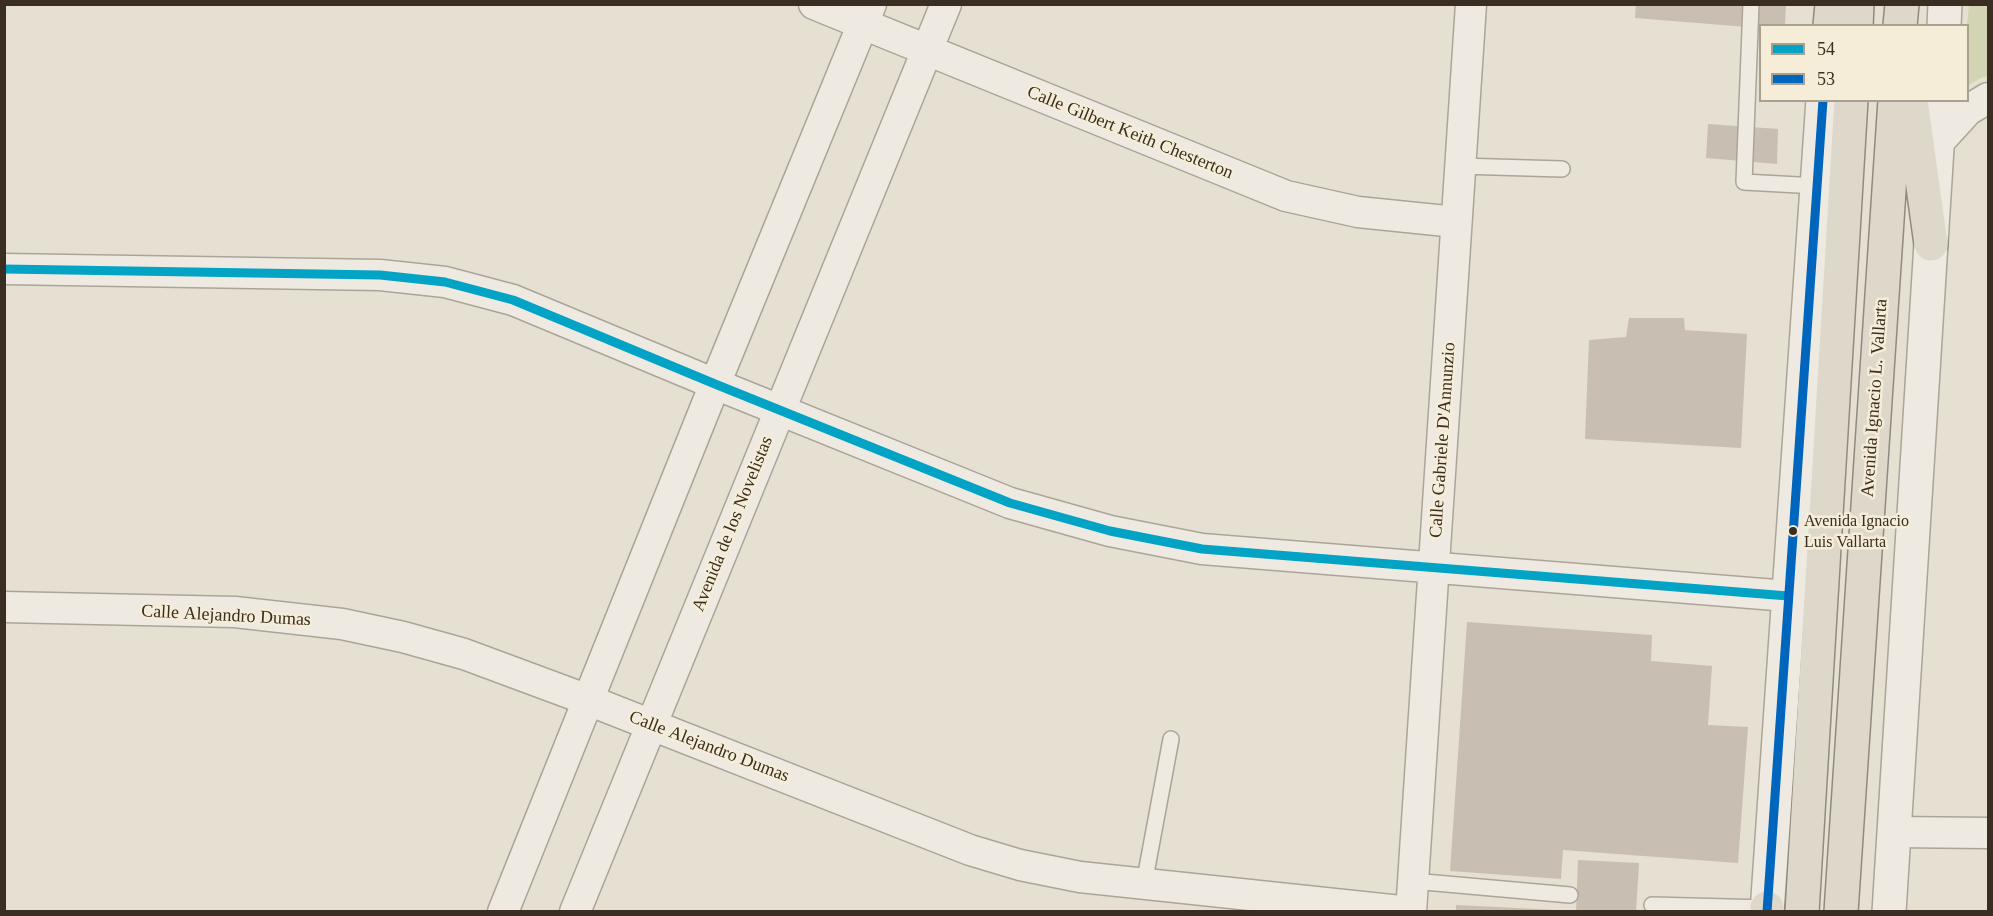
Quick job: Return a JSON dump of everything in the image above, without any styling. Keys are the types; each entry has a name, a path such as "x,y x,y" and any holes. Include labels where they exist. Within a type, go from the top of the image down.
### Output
{"highway":[{"path":"1829,24 1831,4"},
{"path":"1856,24 1857,4"},
{"path":"1802,912 1851,102"},
{"name":"Avenida Ignacio L. Vallarta","path":"1841,912 1895,102"},
{"path":"1911,102 1931,244"}],"street":[{"name":"Calle Gilbert Keith Chesterton","path":"814,4 867,15 927,51 1286,196 1358,212 1456,222"},
{"name":"Avenida de los Novelistas","path":"575,912 946,4"},
{"name":"Calle Gabriele D'Annunzio","path":"1410,912 1471,4"},
{"path":"1944,24 1946,4"},
{"path":"502,912 867,15"},
{"path":"1937,144 1968,110 1989,98"},
{"path":"1767,910 1823,102"},
{"path":"1889,912 1940,102"},
{"path":"4,269 380,275 445,282 513,300 1010,503 1110,531 1202,549 1788,596"},
{"name":"Calle Alejandro Dumas","path":"4,607 235,612 342,624 404,637 464,654 651,724 970,850 1020,865 1080,877 1410,912"},
{"path":"1894,832 1989,833"}],"lane":[{"path":"1751,4 1754,83 1744,182 1817,186"},
{"path":"1460,166 1562,169"},
{"path":"1144,884 1171,739"},
{"path":"1413,881 1569,895"},
{"path":"1652,905 1767,910"}],"green space":[{"path":"1969,5 1988,5 1988,76 1969,84 1969,24 1967,24"}],"building":[{"path":"1636,4 1786,4 1785,24 1759,24 1759,28 1635,18"},
{"path":"1708,124 1778,129 1777,164 1706,158"},
{"path":"1629,318 1684,318 1685,330 1747,334 1741,448 1585,439 1589,340 1626,337"},
{"path":"1467,622 1652,635 1651,661 1712,666 1708,725 1748,727 1738,863 1563,850 1561,879 1450,871"},
{"path":"1578,860 1639,863 1636,912 1576,912"},
{"path":"1456,905 1557,910 1557,912 1456,912"}],"transit line":[{"name":"53","path":"1767,912 1823,102"},
{"name":"54","path":"4,269 380,275 445,282 513,300 1010,503 1110,531 1202,549 1788,596"}],"place":[{"name":"Avenida Ignacio Luis Vallarta","path":"1793,531"}]}
